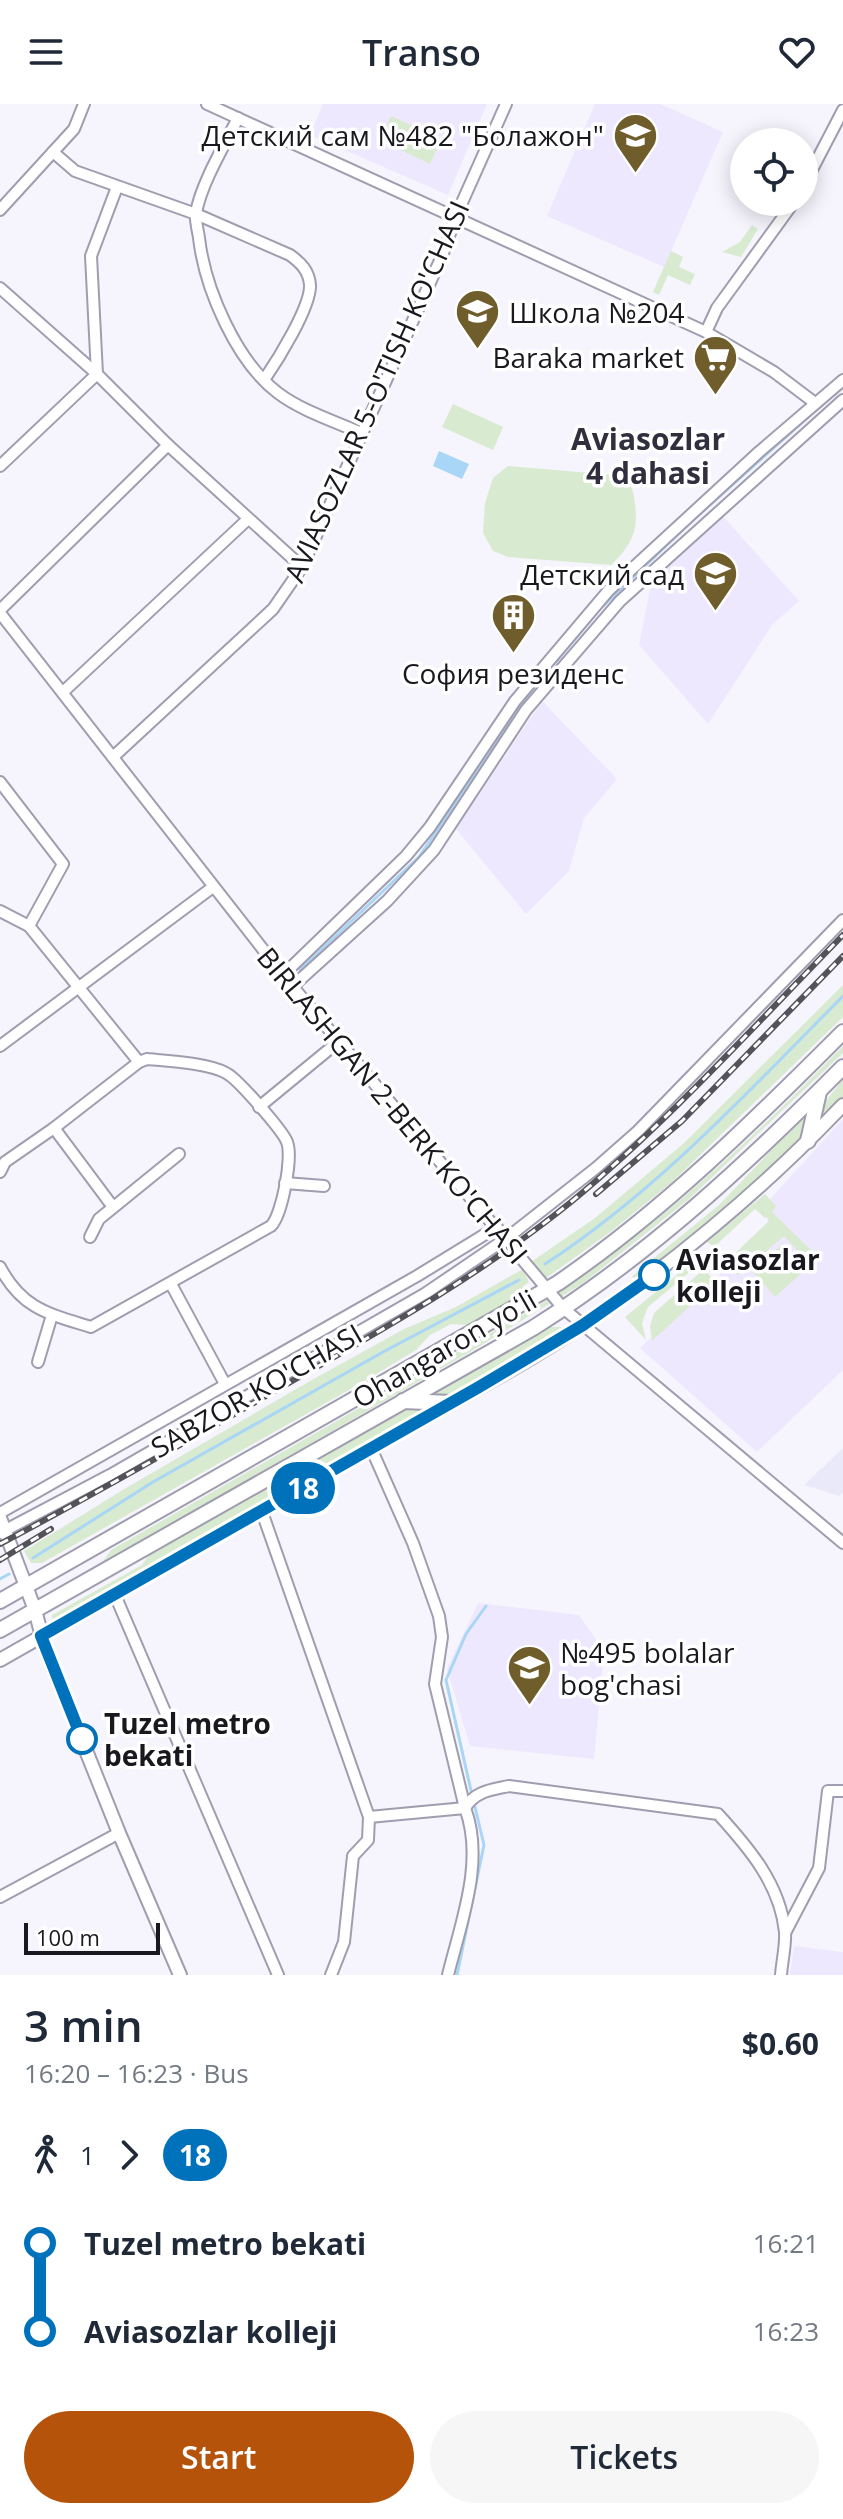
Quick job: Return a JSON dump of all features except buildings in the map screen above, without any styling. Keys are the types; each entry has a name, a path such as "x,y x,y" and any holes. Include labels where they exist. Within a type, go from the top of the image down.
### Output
{"highway":[{"name":"Ohangaron yoʻli","path":"0,1601 547,1289 606,1249 677,1191 843,1032"},
{"name":"Ohangaron yoʻli","path":"0,1630 563,1308 610,1277 697,1208 843,1067"},
{"path":"808,1141 819,1092"},
{"path":"402,1401 451,1403"}],"main road":[{"name":"Ohangaron yoʻli","path":"0,1660 583,1325 654,1275 722,1220 843,1105"},
{"path":"0,1516 3,1532 35,1610 41,1636 119,1833 180,1975"}],"street":[{"path":"0,210 74,129 84,104"},
{"path":"207,104 706,332 774,372 815,403"},
{"name":"AVIASOZLAR 5-O'TISH KO'CHASI","path":"113,757 273,609 302,567 442,256 456,216 506,104"},
{"path":"818,158 843,110"},
{"path":"238,118 213,169 196,214 201,252 217,304 233,338 264,380 289,400 361,433"},
{"path":"53,152 75,171 196,214 300,262 307,272 309,293 282,355 264,380"},
{"path":"0,466 97,374 91,256 117,187"},
{"path":"706,332 717,308 784,216"},
{"path":"0,288 97,374 247,520 302,567"},
{"path":"283,975 413,862 434,850 526,710 628,571 834,399 843,380"},
{"path":"293,986 387,901 413,862 430,827 515,701 596,616 636,584 764,458 815,403 834,399"},
{"path":"0,612 168,445"},
{"path":"63,692 247,520"},
{"name":"BIRLASHGAN 2-BERK KO'CHASI","path":"0,612 4,626 63,692 283,975 563,1308 843,1543"},
{"path":"0,782 63,864 29,926"},
{"path":"0,1046 213,887"},
{"path":"0,911 29,926 139,1062"},
{"name":"SABZOR KO'CHASI","path":"3,1532 426,1293 507,1238 638,1131 843,920"},
{"path":"259,1107 338,1042"},
{"path":"0,1267 9,1285 23,1300 52,1315 91,1327 271,1226 278,1215 285,1183 288,1144 232,1076 223,1071 152,1060 139,1062 54,1128 2,1163"},
{"path":"54,1128 113,1207"},
{"path":"90,1237 99,1219 179,1154"},
{"path":"285,1183 324,1186"},
{"path":"0,1516 497,1227"},
{"path":"171,1284 225,1384"},
{"path":"359,1308 369,1325"},
{"path":"38,1362 52,1315"},
{"path":"371,1448 413,1543 439,1616 442,1637 435,1684 471,1800 473,1858 448,1975"},
{"path":"262,1512 369,1817 368,1840 353,1856 344,1942 331,1975"},
{"path":"115,1595 278,1975"},
{"path":"369,1817 471,1800 509,1786 718,1814 763,1870 776,1897 785,1933 781,1975"},
{"path":"785,1933 819,1868 828,1791 843,1791"},
{"path":"0,1897 119,1833"}],"shaded area":[{"path":"323,104 487,104 448,195 310,135"},
{"name":"Детский сам №482 \"Болажон\"","path":"595,104 660,104 723,132 664,267 547,216"},
{"name":"Детский сад","path":"721,514 799,601 772,625 708,724 639,645 653,575"},
{"path":"542,701 617,779 584,818 569,871 526,914 456,829"},
{"path":"843,1119 843,1370 757,1452 640,1348 766,1232 770,1199"},
{"path":"843,1448 843,1492 839,1496 804,1485"},
{"name":"№495 bolalar bog'chasi","path":"478,1603 579,1615 604,1651 594,1759 470,1746 447,1669"},
{"path":"794,1946 843,1952 843,1975 790,1975"}],"green space":[{"path":"391,116 441,139 430,164 380,140"},
{"path":"752,225 758,229 741,257 722,252 740,242"},
{"path":"671,251 683,257 679,267 695,274 690,285 668,275 659,295 653,292"},
{"path":"453,404 503,427 493,450 442,427"},
{"path":"508,466 614,475 632,488 636,521 631,539 620,556 611,565 508,557 493,551 483,533 485,503 493,478"},
{"path":"843,985 843,1017 671,1183 609,1233 539,1283 528,1264 595,1218 683,1144"},
{"path":"843,1046 843,1053 688,1200 582,1284 470,1352 62,1586 103,1561 111,1550 541,1304 582,1276 699,1184"},
{"path":"843,1079 843,1097 821,1118 822,1106"},
{"path":"805,1115 804,1138 710,1221 635,1280 632,1276 719,1205"},
{"path":"765,1194 776,1206 772,1212 817,1256 810,1264 784,1236 738,1275 725,1263 769,1221 767,1217 755,1209 714,1247 707,1242"},
{"path":"783,1243 806,1269 775,1297 752,1271"},
{"path":"691,1258 698,1265 648,1307 642,1323 646,1340 625,1317 678,1274 676,1272"},
{"path":"523,1269 529,1282 523,1286 527,1291 467,1325 451,1324 430,1335 416,1350 363,1382 42,1563 31,1563 24,1551 310,1381 404,1329 456,1307"},
{"path":"704,1269 716,1282 652,1341 650,1326 654,1313"},
{"path":"550,1327 569,1327 447,1398 426,1395"},
{"path":"410,1406 430,1409 53,1623 52,1615 142,1565 151,1552"}],"water":[{"path":"439,451 469,464 462,479 433,466"}],"waterway":[{"path":"300,970 419,857 529,694 600,609 693,520 825,402"},
{"path":"545,1264 626,1205 664,1172 843,996"},
{"path":"33,1558 153,1482 383,1352 519,1280"},
{"path":"0,1579 9,1574"},
{"path":"472,1795 446,1680 466,1634 486,1606"},
{"path":"457,1975 484,1845 474,1803"}],"railway":[{"path":"0,1544 392,1323 466,1278 537,1229 642,1139 843,935"},
{"path":"596,1194 682,1121 843,956"},
{"path":"0,1560 51,1529"}],"bus line":[{"name":"18","path":"82,1739 41,1636 479,1387 583,1325 654,1275"}],"place":[{"name":"Детский сам №482 \"Болажон\"","path":"635,174"},
{"name":"Школа №204","path":"478,351"},
{"name":"Baraka market","path":"715,396"},
{"name":"Детский сад","path":"715,613"},
{"name":"София резиденс","path":"513,655"},
{"name":"Aviasozlar kolleji","path":"654,1275"},
{"name":"№495 bolalar bog'chasi","path":"529,1707"},
{"name":"Tuzel metro bekati","path":"82,1739"}],"district":[{"name":"Aviasozlar 4 dahasi","path":"648,455"}]}
